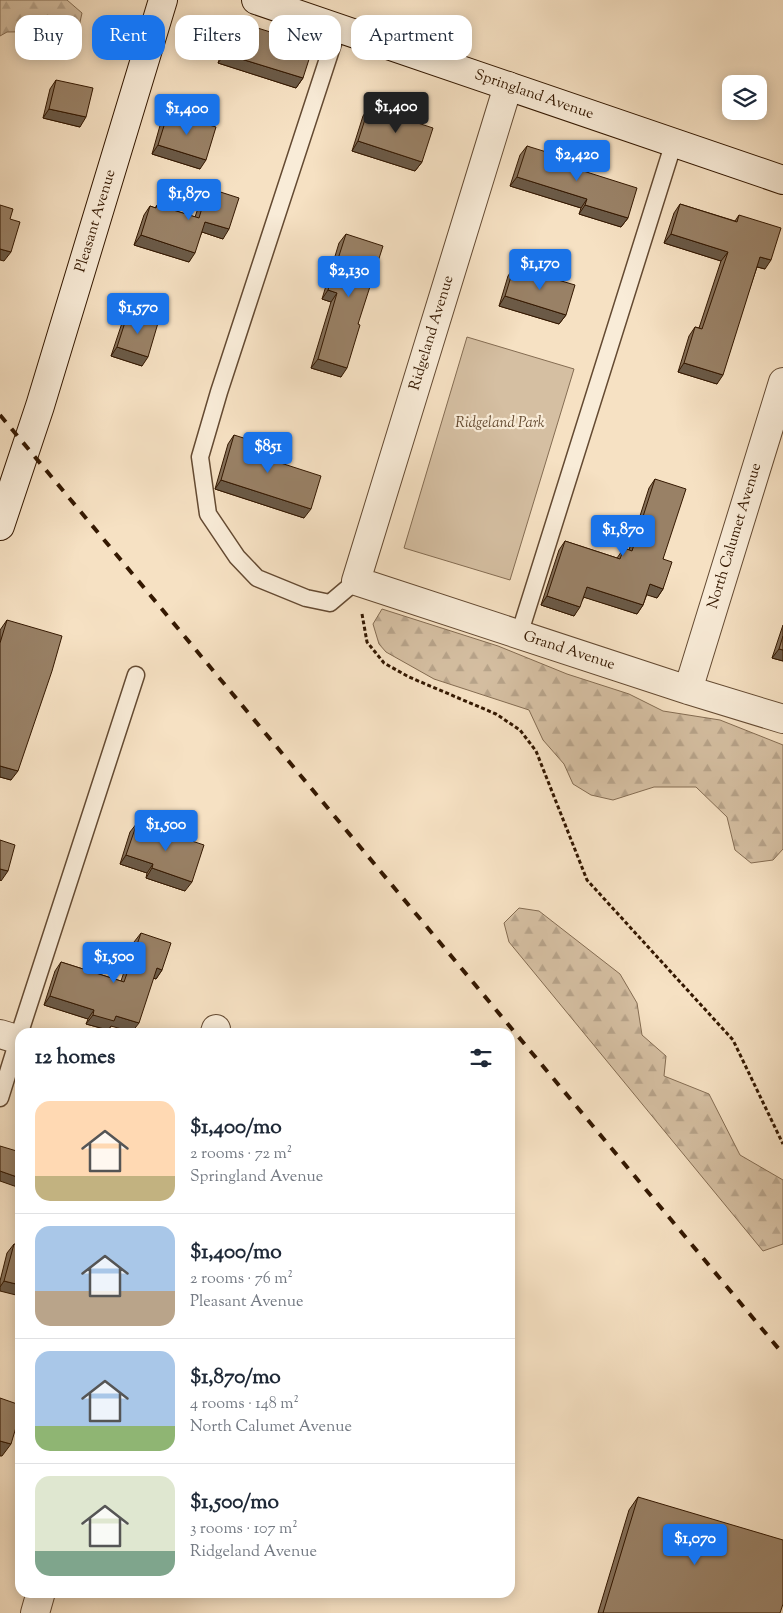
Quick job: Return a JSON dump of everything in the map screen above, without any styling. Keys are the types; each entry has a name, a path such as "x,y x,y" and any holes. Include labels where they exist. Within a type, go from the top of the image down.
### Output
{"street":[{"name":"Pleasant Avenue","path":"0,526 5,494 40,406 163,0"},
{"name":"Springland Avenue","path":"271,2 304,15"},
{"name":"Springland Avenue","path":"341,29 783,180"},
{"name":"Ridgeland Avenue","path":"356,581 508,86"},
{"name":"North Calumet Avenue","path":"688,690 783,382"},
{"name":"Grand Avenue","path":"356,581 688,690 783,719"},
{"path":"35,1613 40,1598"}],"lane":[{"path":"328,60 219,392 200,458 208,514 237,557 257,578 306,598 330,603 356,581"},
{"path":"519,635 674,142"},
{"path":"19,1028 136,675"},
{"path":"0,1098 15,1040"}],"path":[{"path":"356,581 367,642 384,663 496,714 520,730 536,752 587,880 733,1040 783,1144"}],"green space":[{"path":"0,0 67,0 82,13 82,15 15,15 15,32 7,32 0,36"},
{"name":"Ridgeland Park","path":"467,337 574,369 510,580 404,548"},
{"path":"382,609 498,646 567,674 629,694 663,711 720,720 783,745 783,849 773,860 751,863 735,850 727,817 696,787 654,787 613,800 591,795 573,784 564,764 543,740 529,710 434,679 386,652 379,644 373,624"},
{"path":"519,908 539,911 620,974 637,1003 642,1035 666,1056 664,1076 709,1094 740,1155 783,1180 783,1244 763,1251 509,942 504,923"}],"building":[{"path":"259,28 269,32 269,60 309,60 303,78 244,60 259,60"},
{"path":"56,80 93,88 86,117 49,109"},
{"path":"369,107 433,128 422,162 358,141"},
{"path":"168,113 216,127 206,160 158,145"},
{"path":"527,146 579,162 577,169 637,188 628,218 585,205 587,199 517,177"},
{"path":"208,188 239,198 229,229 205,222 195,253 141,235 150,206 156,208 157,205 199,218"},
{"path":"680,204 737,222 739,215 781,228 771,260 760,257 723,375 684,363 695,327 702,329 728,252 671,234"},
{"path":"0,205 13,209 10,219 20,222 11,252 0,249"},
{"path":"346,234 383,246 358,324 360,325 347,368 318,359 337,293 328,290"},
{"path":"514,267 575,285 566,315 505,296"},
{"path":"128,313 158,323 148,357 117,347"},
{"path":"234,435 266,445 262,457 321,476 311,509 221,480"},
{"path":"655,479 686,489 663,559 672,562 663,589 650,584 643,605 587,587 580,607 547,596 565,541 620,559 624,548 632,551"},
{"path":"7,620 62,636 18,771 0,766 0,643"},
{"path":"783,636 783,650 779,649"},
{"path":"137,823 204,845 192,882 152,868 153,864 126,855"},
{"path":"0,840 15,845 8,871 0,869"},
{"path":"141,933 171,943 162,970 157,968 139,1023 116,1016 114,1021 93,1015 94,1010 50,996 61,962 124,982"},
{"path":"0,1146 15,1150 15,1176 0,1171"},
{"path":"14,1244 15,1284 4,1281"},
{"path":"0,1398 15,1403 15,1431 11,1444 0,1441"},
{"path":"638,1497 783,1540 783,1604 780,1613 603,1613"}],"railway":[{"path":"0,415 511,1028"},
{"path":"515,1033 783,1354"}]}
